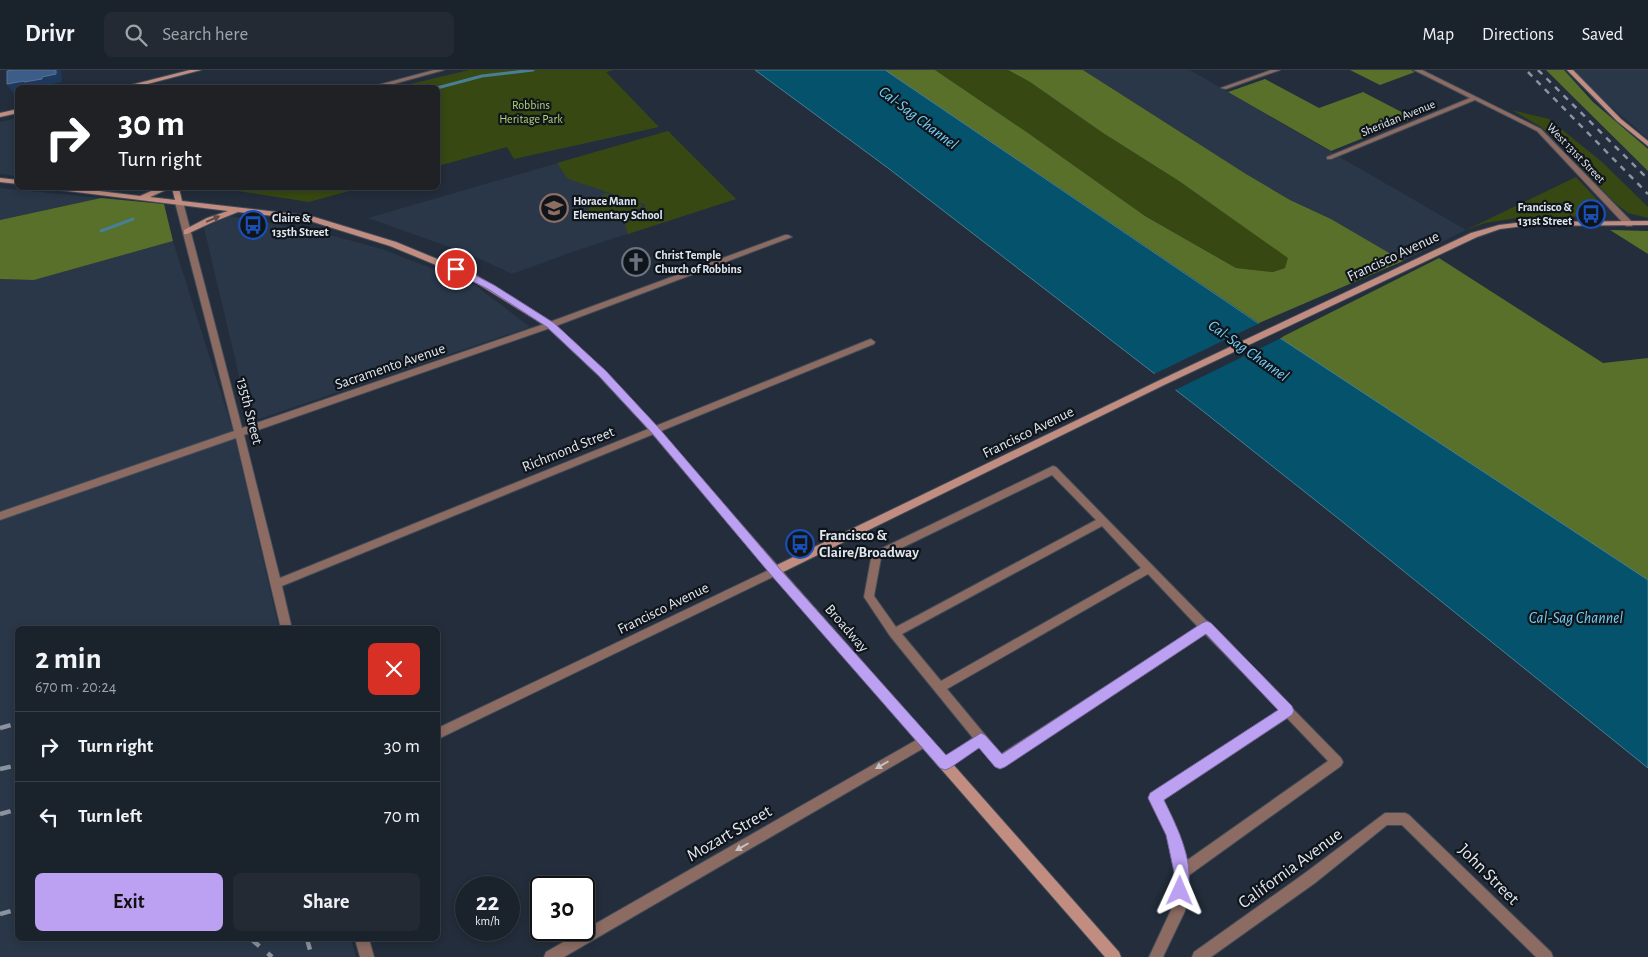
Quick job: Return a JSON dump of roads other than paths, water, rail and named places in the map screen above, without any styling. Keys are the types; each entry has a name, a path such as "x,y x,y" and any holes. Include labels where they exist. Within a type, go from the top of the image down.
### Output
{"street":[{"path":"148,72 151,84 198,70"},
{"path":"382,85 440,70"},
{"path":"1224,88 1277,70"},
{"name":"West 131st Street","path":"1417,70 1539,130 1629,224"},
{"path":"1570,70 1619,120 1648,144"},
{"name":"Sheridan Avenue","path":"1328,158 1475,98"},
{"path":"0,115 15,112"},
{"path":"0,180 15,182"},
{"name":"Broadway","path":"78,190 308,218 393,244 473,276 550,325 602,374 654,430 775,571 1114,957"},
{"path":"142,197 158,190"},
{"path":"176,190 179,202"},
{"name":"135th Street","path":"179,202 239,433 286,626"},
{"path":"187,232 210,220 239,209"},
{"name":"Francisco Avenue","path":"440,733 1273,329 1474,235 1499,227 1524,224 1648,223"},
{"name":"Sacramento Avenue","path":"0,516 550,325 788,237"},
{"name":"Richmond Street","path":"276,584 871,342"},
{"path":"1182,872 1337,762 1288,711 1207,627 1150,568 1053,470 876,556 869,597 894,633 1000,762 1207,627"},
{"path":"894,633 1103,521"},
{"path":"939,688 1150,568"},
{"path":"1156,957 1178,911 1182,872 1173,834 1155,798 1288,711"},
{"path":"945,764 981,740"},
{"name":"Mozart Street","path":"551,957 924,741"},
{"name":"California Avenue","path":"1199,957 1310,878 1385,819 1405,819"},
{"name":"John Street","path":"1405,819 1546,957"},
{"path":"363,941 367,957"}],"water":[{"name":"Cal-Sag Channel","path":"755,70 885,70 1280,338 1648,580 1648,768 1199,408 888,168"}],"waterway":[{"path":"440,87 482,76 533,70"},
{"path":"101,231 133,219"}],"railway":[{"path":"1538,70 1648,179"},
{"path":"1528,72 1648,194"},
{"path":"0,728 15,724"},
{"path":"0,769 15,766"},
{"path":"0,814 15,810"},
{"path":"0,914 15,910"},
{"path":"253,941 272,957"},
{"path":"308,941 312,957"}],"place":[{"name":"Horace Mann Elementary School","path":"554,208"},
{"name":"Francisco & 131st Street","path":"1591,214"},
{"name":"Claire & 135th Street","path":"253,225"},
{"name":"Christ Temple Church of Robbins","path":"636,262"},
{"name":"Francisco & Claire/Broadway","path":"800,544"}],"park label":[{"name":"Robbins Heritage Park","path":"531,112"}]}
